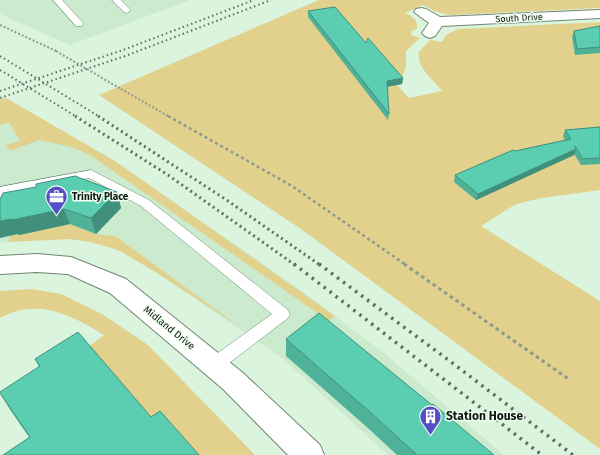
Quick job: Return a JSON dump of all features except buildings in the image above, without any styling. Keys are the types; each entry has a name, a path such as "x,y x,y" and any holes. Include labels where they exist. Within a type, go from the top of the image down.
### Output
{"street":[{"name":"South Drive","path":"421,12 433,27 600,14"},
{"name":"Midland Drive","path":"0,265 38,263 71,266 118,286 234,381 309,455"}],"lane":[{"path":"57,0 79,24"},
{"path":"116,0 127,10"},
{"path":"2,210 3,190 90,174 145,203 283,314 214,365"}],"path":[{"path":"0,25 56,51 292,186 570,380"}],"shaded area":[{"path":"0,0 190,0 70,45 0,14"},
{"path":"319,0 600,0 600,8 449,15 434,11 423,5 405,13 413,17 417,23 417,29 412,31 411,35 420,38 406,51 406,66 400,83 396,84 409,98 442,91 426,73 420,63 419,52 430,40 442,42 446,35 458,29 600,22 600,190 542,198 516,204 481,226 600,301 600,449 301,229 99,95"},
{"path":"0,95 115,161 302,291 385,354 504,455 388,455 282,358 154,271 118,250 91,242 70,239 25,240 0,243"},
{"path":"6,98 115,161 335,316 329,321 90,155 72,147 39,140 10,151 6,145 20,141 9,122 0,125 0,100"},
{"path":"70,224 96,234 115,236 240,327 154,271 118,250 91,242 70,239 9,242 10,236"},
{"path":"32,289 61,294 102,314 148,345 255,455 189,455 156,433 85,349 104,335 84,323 62,314 40,309 17,311 0,318 0,291"}],"railway":[{"path":"37,79 123,50 254,0"},
{"path":"44,83 128,55 271,0"},
{"path":"0,56 37,79"},
{"path":"0,70 22,84"},
{"path":"22,84 37,79"},
{"path":"37,79 44,83"},
{"path":"30,88 44,83"},
{"path":"44,83 100,117"},
{"path":"0,91 22,84"},
{"path":"22,84 30,88"},
{"path":"0,98 30,88"},
{"path":"30,88 77,117"},
{"path":"75,116 168,175 295,265"},
{"path":"98,116 228,201 320,265"},
{"path":"294,264 542,455"},
{"path":"319,264 573,455"}],"place":[{"name":"Trinity Place","path":"56,216"},
{"name":"Station House","path":"430,436"}]}
